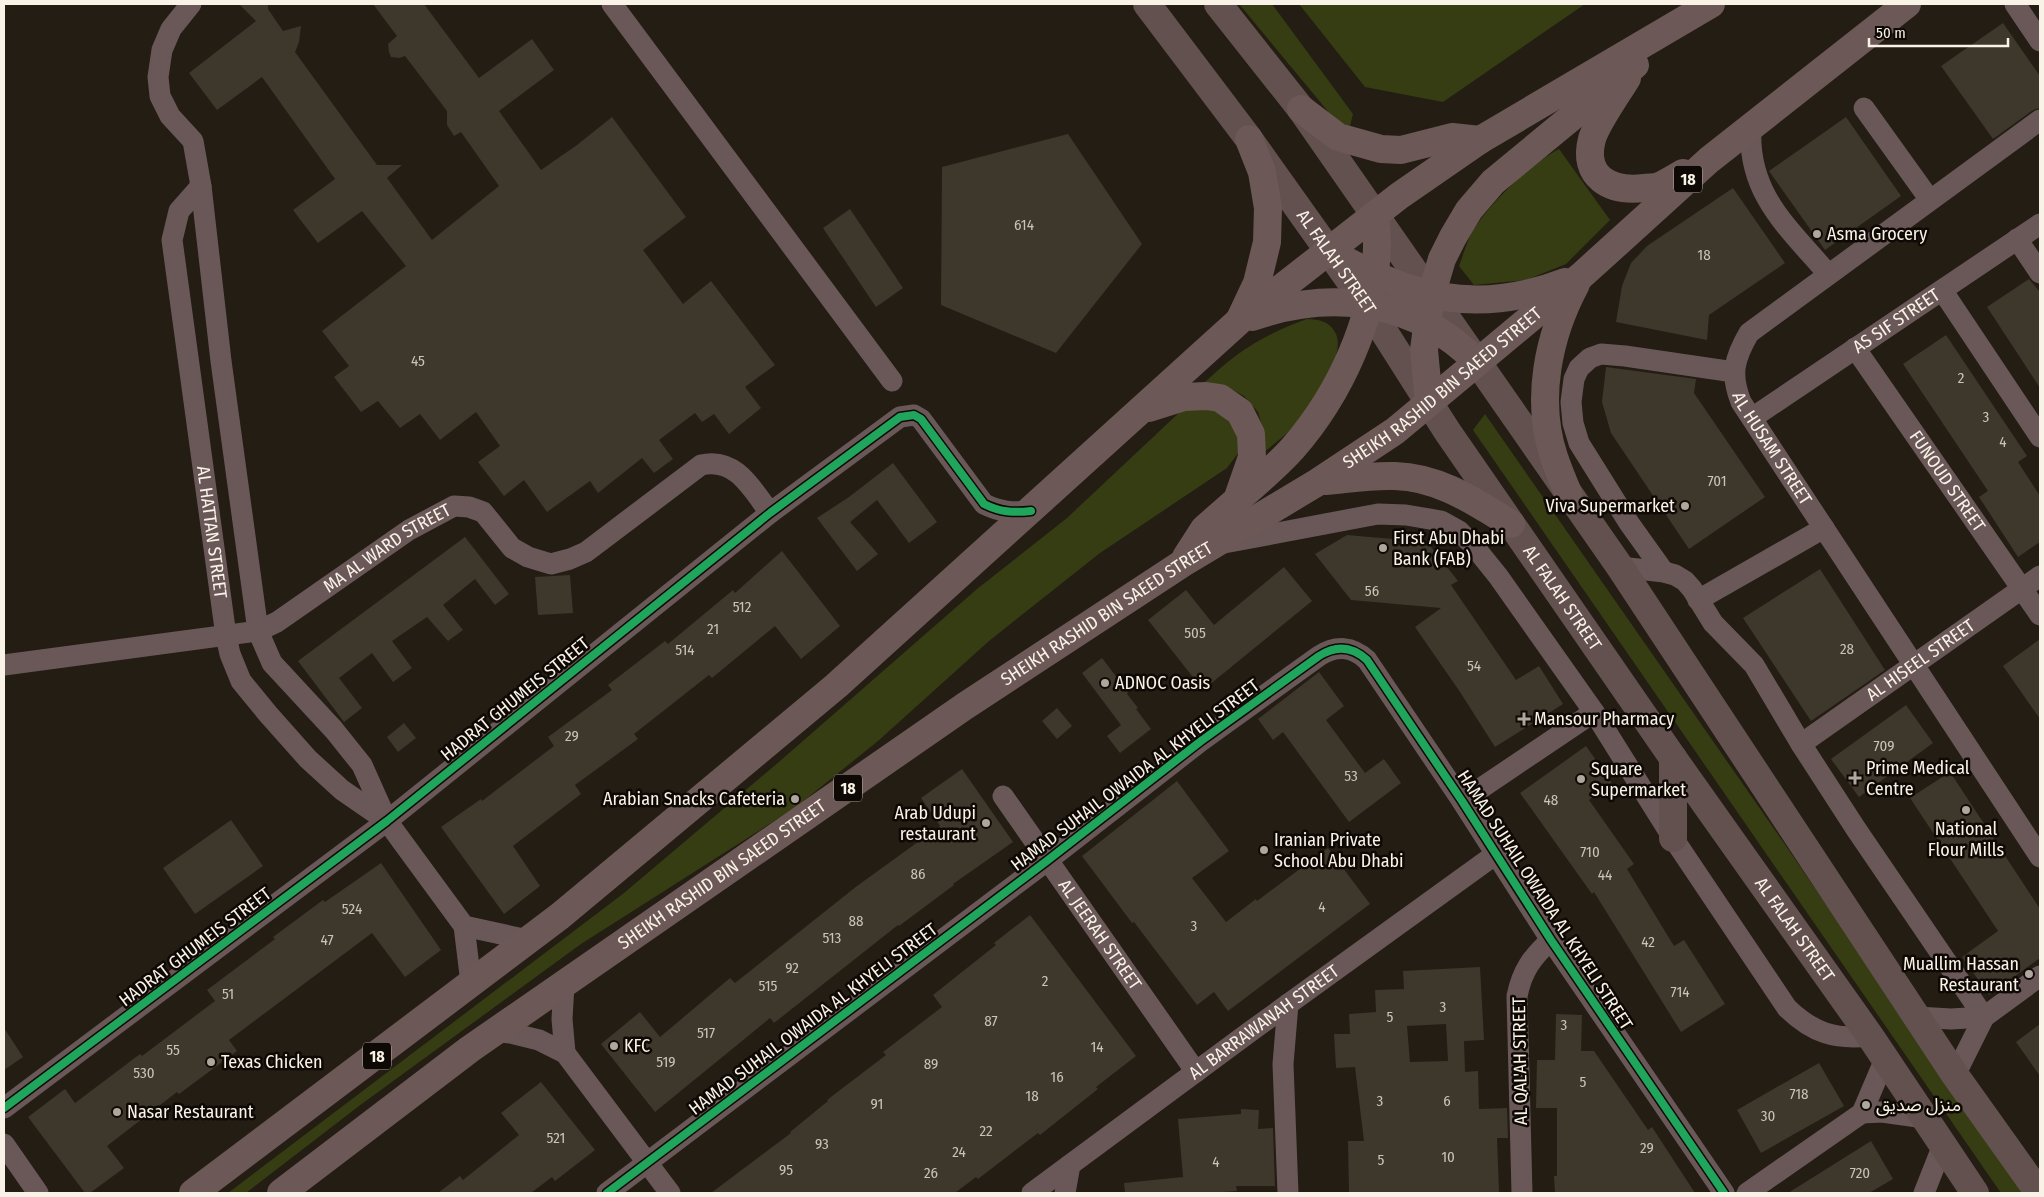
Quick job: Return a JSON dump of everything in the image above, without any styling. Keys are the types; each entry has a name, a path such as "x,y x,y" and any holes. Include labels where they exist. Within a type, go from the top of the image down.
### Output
{"main road":[{"name":"AL FALAH STREET","path":"1147,4 1249,138 1368,305 1429,403 1511,524 1673,758 1886,1059 1975,1193"},
{"path":"1218,4 1301,109 1620,568 1955,1075 2039,1193"},
{"name":"SHEIKH RASHID BIN SAEED STREET","path":"281,1193 496,1032 965,706 1183,563 1318,482 1395,431 1581,276 1709,160 1907,4"},
{"path":"1429,403 1424,350 1431,296 1442,260 1469,210 1493,182 1708,6"},
{"name":"18","path":"193,1193 560,916 836,686 1143,410 1239,321 1375,215 1480,140 1708,6"},
{"path":"1636,64 1593,137 1590,151 1591,163 1598,178 1612,186 1627,190 1659,186 1709,160"},
{"path":"1301,109 1338,137 1381,149 1402,150 1452,137 1480,140"},
{"path":"1239,321 1257,283 1267,242 1268,208 1262,172 1249,138"},
{"path":"1183,563 1192,545 1204,529 1267,475 1294,447 1317,416 1337,383 1353,348 1368,305 1377,245 1375,215"},
{"path":"1329,251 1374,275 1412,290 1431,296 1471,300 1508,298 1546,289 1581,276"},
{"path":"1568,493 1553,456 1546,418 1546,381 1554,334 1563,308 1581,276"},
{"path":"1239,321 1292,306 1320,302 1368,305 1408,315 1426,324 1445,334 1477,362"},
{"path":"1143,410 1184,397 1206,396 1220,398 1240,412 1251,434 1252,457 1237,500"},
{"path":"1318,482 1369,476 1414,478 1437,484 1461,494 1511,524"},
{"path":"1673,758 1673,838"}],"street":[{"name":"AL HATTAN STREET","path":"191,4 172,29 162,50 158,77 160,96 170,116 193,141 201,186 221,361 258,631 272,663 334,730 362,765 387,821 464,926 472,983"},
{"path":"612,4 892,381"},
{"path":"2015,4 2040,42"},
{"path":"1864,108 1930,200"},
{"name":"AL HUSAM STREET","path":"2040,120 1749,333 1738,351 1734,372 1738,395 1752,418 2040,857"},
{"path":"1751,127 1751,158 1760,187 1776,213 1828,274"},
{"name":"AL HATTAN STREET","path":"201,186 178,211 172,240 230,654 241,681 308,760 342,790 387,821"},
{"name":"AS SIF STREET","path":"1752,418 2040,224"},
{"path":"2017,239 2040,273"},
{"path":"1942,290 2040,437"},
{"name":"FUNOUD STREET","path":"1855,348 2040,615"},
{"path":"1664,572 1629,523 1579,443 1572,423 1571,402 1574,379 1579,368 1590,358 1601,354 1734,372"},
{"name":"HADRAT GHUMEIS STREET","path":"4,1108 387,821 770,513 900,417 914,415 921,419 984,504 998,511 1014,513 1031,511"},
{"name":"MA AL WARD STREET","path":"4,665 258,631 277,622 408,530 454,506 469,507 482,512 512,548 528,557 551,564 570,560 586,552 701,465 715,462 729,467 743,478 770,513"},
{"path":"1214,544 1378,514 1406,515 1441,521 1459,531 1473,544 1594,712 1673,838 1787,1008 1801,1021 1825,1033 1852,1038 1870,1036"},
{"path":"1698,600 1824,528"},
{"path":"1620,568 1664,572 1675,575 1685,581 1713,623 1754,665 1801,744 1984,1017"},
{"name":"AL HISEEL STREET","path":"1801,744 2040,576"},
{"name":"HAMAD SUHAIL OWAIDA AL KHYELI STREET","path":"608,1193 1048,860 1201,741 1319,656 1335,648 1353,650 1367,660 1462,801 1551,940 1724,1193"},
{"name":"HAMAD SUHAIL OWAIDA AL KHYELI STREET","path":"1462,801 1594,712"},
{"name":"AL JEERAH STREET","path":"1003,796 1196,1072"},
{"name":"AL BARRAWANAH STREET","path":"1035,1193 1288,1004 1496,854"},
{"path":"464,926 528,940"},
{"name":"AL QAL'AH STREET","path":"1522,1193 1517,996 1519,985 1528,964 1551,940"},
{"path":"1955,1075 1984,1017 2040,976"},
{"path":"564,985 562,1019 565,1054"},
{"path":"1288,1004 1283,1064 1288,1193"},
{"path":"1917,1017 1950,1019 1984,1017"},
{"path":"1252,1031 1272,1043 1283,1064"},
{"path":"496,1032 532,1038 565,1054 670,1193"},
{"path":"1747,1193 1862,1113 1886,1059"},
{"path":"1862,1113 1882,1112 1926,1118"},
{"path":"4,1144 38,1193"},
{"path":"1924,1193 1943,1145"},
{"path":"1065,1193 1070,1165"}],"green space":[{"path":"1239,4 1272,4 1353,114 1350,126 1336,121"},
{"path":"1299,4 1585,4 1443,102 1365,87"},
{"path":"1559,149 1610,220 1566,264 1526,280 1474,285 1459,266 1473,230 1514,183"},
{"path":"1307,319 1324,322 1334,330 1338,345 1335,358 1322,387 1294,426 1262,454 1264,433 1258,412 1244,396 1225,386 1203,384 1227,362 1251,345 1277,331"},
{"path":"1198,403 1232,411 1242,448 1227,468 1100,553 989,641 878,741 796,807 581,944 359,1106 246,1193 228,1193 624,893 780,761 977,589 1067,518 1183,409"},
{"path":"1485,414 1784,843 2023,1193 2001,1193 1473,430"}],"building":[{"path":"239,4 268,4 268,9 283,31 301,26 299,42 295,52 377,165 402,165 387,178 432,240 499,186 461,132 454,136 447,125 447,111 405,56 399,58 391,57 388,44 397,36 373,4 424,4 479,78 532,39 554,70 499,111 541,170 577,145 612,117 686,217 643,250 683,304 711,281 775,365 745,387 761,408 729,434 714,414 702,422 695,413 659,440 673,459 654,473 642,458 598,493 590,481 547,512 524,480 504,496 478,462 500,446 476,412 440,440 420,414 400,428 378,401 361,412 334,377 349,366 322,331 406,266 362,211 318,243 293,210 335,179 262,77 217,110 189,73 256,21"},
{"path":"2003,23 2040,76 2040,108 2033,110 1993,139 1941,66"},
{"path":"1846,117 1901,196 1825,250 1769,171"},
{"path":"1068,134 1142,244 1056,353 941,305 942,167"},
{"path":"1733,188 1785,263 1709,315 1707,340 1616,322 1622,286 1631,263 1647,246"},
{"path":"850,209 903,288 876,307 823,228"},
{"path":"2029,279 2040,292 2040,388 1987,307"},
{"path":"1946,335 2027,456 2018,462 2040,496 2040,542 2018,557 1979,497 1988,491 1903,364"},
{"path":"1606,367 1696,379 1694,393 1765,497 1689,549 1611,433 1602,402"},
{"path":"893,463 937,522 909,543 877,500 850,522 878,554 857,571 817,518 849,497"},
{"path":"1347,535 1427,542 1458,581 1451,585 1516,680 1539,666 1563,704 1495,747 1415,627 1441,608 1351,600 1315,554"},
{"path":"465,537 509,594 495,605 475,579 443,605 463,630 448,641 427,617 392,641 412,668 393,682 372,653 339,678 362,708 344,722 298,661"},
{"path":"782,551 840,626 801,659 775,626 712,678 709,675 634,734 638,739 575,785 581,794 513,846 540,886 504,914 441,827 481,799 482,801 554,746 548,737 612,690 608,685 665,641 668,644 733,590 735,593"},
{"path":"1284,567 1312,601 1203,690 1148,620 1186,590 1214,625"},
{"path":"1820,569 1885,670 1811,721 1743,618"},
{"path":"570,575 573,613 538,615 535,577"},
{"path":"2040,639 2040,719 2003,666"},
{"path":"1102,658 1128,692 1127,694 1138,708 1136,709 1151,729 1120,753 1107,736 1121,725 1082,673"},
{"path":"1319,672 1344,706 1326,720 1365,773 1384,759 1401,783 1349,822 1283,732 1273,740 1258,719"},
{"path":"1906,705 1933,743 1859,797 1831,759"},
{"path":"1057,708 1072,726 1057,739 1042,721"},
{"path":"404,723 416,738 398,752 387,737"},
{"path":"1586,746 1612,783 1589,800 1634,864 1627,869 1674,946 1684,940 1725,1004 1681,1032 1594,892 1592,894 1520,793"},
{"path":"962,769 1013,842 898,925 774,1023 770,1018 655,1112 601,1044 640,1012 660,1037 730,978 735,983 857,886 940,826 921,798"},
{"path":"1950,772 2040,909 2040,958 1989,995 1962,957 1998,931 1910,798"},
{"path":"1177,781 1229,851 1192,878 1226,922 1328,848 1370,904 1228,1011 1214,992 1197,1005 1082,856"},
{"path":"231,820 263,866 195,914 163,868"},
{"path":"381,863 441,950 405,977 372,933 229,1040 237,1051 179,1094 177,1092 107,1146 124,1168 90,1193 85,1193 28,1117 65,1089 75,1103 140,1054 142,1056 215,1001 207,990 323,900 325,902"},
{"path":"1030,915 1136,1056 1040,1135 1038,1133 978,1179 976,1177 955,1193 711,1193 791,1133 827,1100 886,1055 883,1052 942,1007 933,995 996,945 994,943"},
{"path":"1480,967 1484,1040 1464,1041 1465,1072 1478,1071 1479,1109 1507,1108 1508,1138 1497,1138 1499,1193 1349,1193 1348,1141 1364,1141 1355,1067 1336,1068 1334,1034 1350,1034 1349,1014 1376,1012 1375,990 1404,989 1403,971","holes":["1446,1024 1448,1061 1410,1062 1407,1026"]},
{"path":"1556,1014 1582,1015 1581,1051 1594,1051 1648,1130 1652,1127 1695,1193 1555,1193 1554,1176 1557,1176 1557,1108 1536,1108 1537,1060 1555,1060"},
{"path":"2040,1024 2040,1076 2016,1042"},
{"path":"4,1028 23,1057 4,1070"},
{"path":"1819,1063 1844,1106 1761,1153 1737,1110"},
{"path":"541,1082 595,1150 555,1181 552,1177 531,1193 438,1193 460,1176 463,1180 519,1135 501,1113"},
{"path":"1241,1109 1259,1110 1258,1129 1273,1128 1275,1186 1236,1186 1237,1191 1208,1193 1125,1193 1124,1183 1183,1177 1178,1119 1241,1114"},
{"path":"1871,1141 1893,1179 1869,1193 1788,1193"}],"cycle path":[{"path":"4,1108 387,821 770,513 900,417 914,415 921,419 984,504 1007,511 1031,511"},
{"path":"607,1193 1048,860 1201,741 1319,656 1325,652 1338,649 1356,652 1367,660 1462,801 1551,940 1724,1193"}],"place":[{"name":"Asma Grocery","path":"1817,234"},
{"name":"Viva Supermarket","path":"1685,506"},
{"name":"First Abu Dhabi Bank (FAB)","path":"1383,548"},
{"name":"ADNOC Oasis","path":"1105,683"},
{"name":"Mansour Pharmacy","path":"1524,719"},
{"name":"Prime Medical Centre","path":"1855,778"},
{"name":"Square Supermarket","path":"1581,779"},
{"name":"Arabian Snacks Cafeteria","path":"795,799"},
{"name":"National Flour Mills","path":"1966,810"},
{"name":"Arab Udupi restaurant","path":"986,823"},
{"name":"Iranian Private School Abu Dhabi","path":"1264,850"},
{"name":"Muallim Hassan Restaurant","path":"2029,974"},
{"name":"KFC","path":"614,1046"},
{"name":"Texas Chicken","path":"211,1062"},
{"name":"منزل صديق","path":"1866,1105"},
{"name":"Nasar Restaurant","path":"117,1112"}]}
